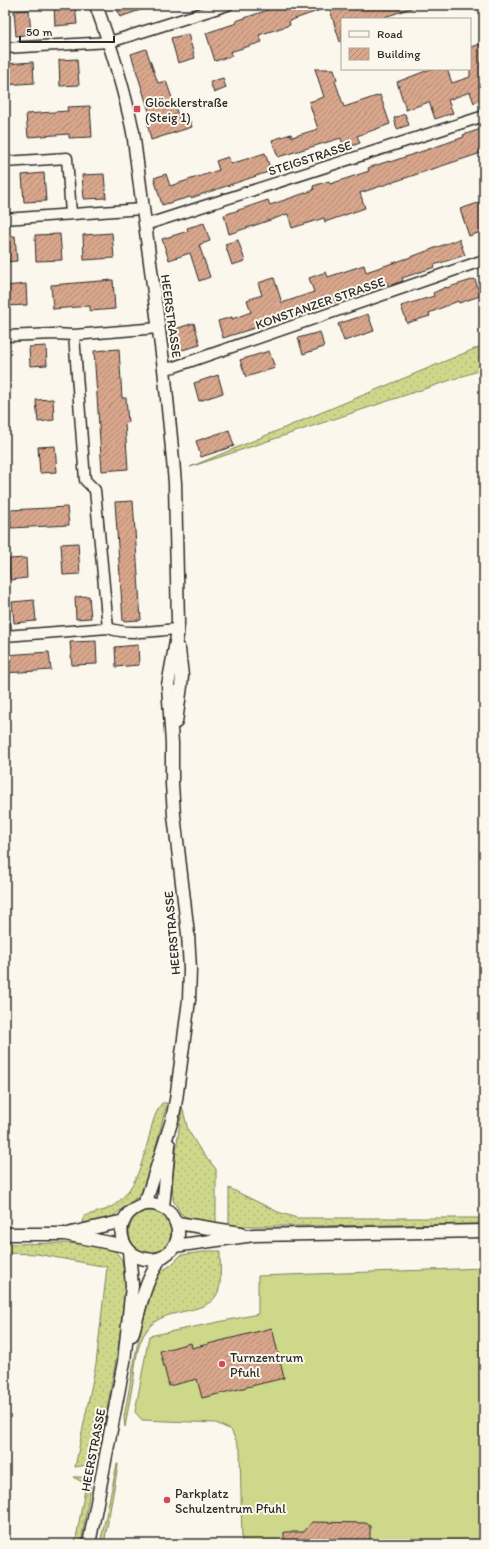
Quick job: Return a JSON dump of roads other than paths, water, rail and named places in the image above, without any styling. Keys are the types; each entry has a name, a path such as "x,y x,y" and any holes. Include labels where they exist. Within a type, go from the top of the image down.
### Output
{"street":[{"name":"HEERSTRASSE","path":"96,5 110,42 129,111 133,132 164,369 174,483 178,632 168,686 172,743 174,815 188,934 190,969 188,1007 172,1120 163,1207"},
{"path":"5,48 110,42 228,5"},
{"name":"STEIGSTRASSE","path":"145,225 484,116"},
{"path":"5,162 67,158 71,214"},
{"path":"5,219 142,209"},
{"name":"KONSTANZER STRASSE","path":"164,369 174,367 484,260"},
{"path":"5,336 54,334 74,335 158,328"},
{"path":"74,335 84,480 95,490 108,628"},
{"path":"5,625 6,636 108,628 117,631 129,632 178,632"},
{"name":"HEERSTRASSE","path":"143,1204 148,1195 172,1120"},
{"path":"127,1248 122,1233 124,1221 127,1215 134,1208 143,1204 153,1203 172,1213 177,1223 178,1233 174,1246 254,1235 484,1231"},
{"path":"5,1234 65,1234 124,1221"},
{"path":"177,1223 254,1235"},
{"path":"65,1234 127,1248 137,1257 146,1260 161,1258"},
{"name":"HEERSTRASSE","path":"124,1362 149,1279 161,1258 167,1255 174,1246"},
{"name":"HEERSTRASSE","path":"89,1544 124,1362 132,1286 127,1248"}],"place":[{"name":"Glöcklerstraße (Steig 1)","path":"137,109"},
{"name":"Turnzentrum Pfuhl","path":"222,1364"},
{"name":"Parkplatz Schulzentrum Pfuhl","path":"167,1500"}]}
